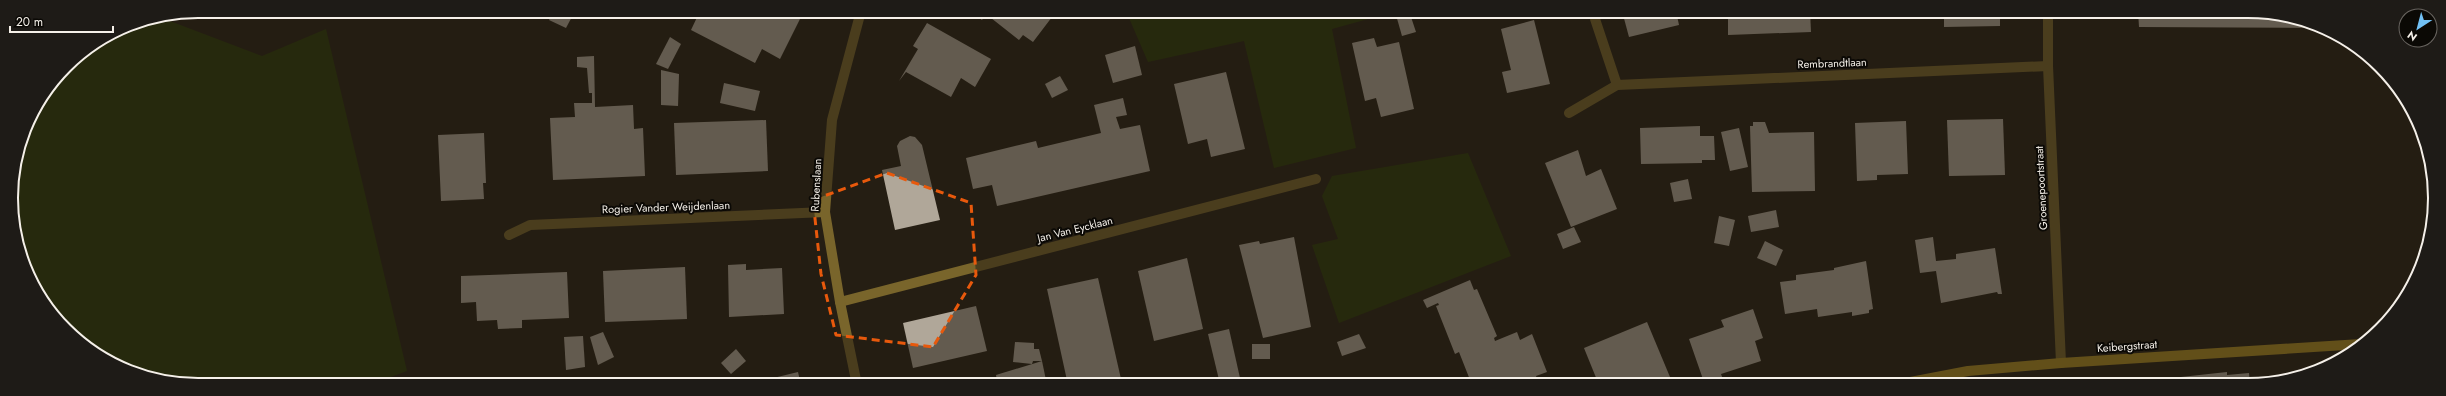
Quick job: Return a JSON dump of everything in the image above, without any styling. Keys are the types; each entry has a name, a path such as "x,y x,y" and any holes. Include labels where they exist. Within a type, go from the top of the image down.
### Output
{"street":[{"name":"Rubenslaan","path":"856,378 840,302 825,212 832,120 859,18"},
{"name":"Groenepoortstraat","path":"2048,18 2048,66 2060,363"},
{"path":"1595,19 1617,85"},
{"name":"Rembrandtlaan","path":"1569,113 1617,85 2048,66"},
{"name":"Jan Van Eycklaan","path":"840,302 1316,179"},
{"name":"Rogier Vander Weijdenlaan","path":"509,235 530,225 825,212"},
{"name":"Keibergstraat","path":"1932,378 1968,371 2060,363 2353,345"}],"highlighted area":[{"path":"887,173 971,203 976,275 933,347 836,335 821,274 813,200"}],"green space":[{"path":"1129,18 1372,18 1332,29 1356,148 1274,168 1244,41 1148,62"},
{"path":"163,21 169,21 262,56 326,29 407,371 388,378 186,378 163,375 129,364 108,354 88,341 55,308 42,288 24,245 18,210 18,186 24,151 37,118 55,88 79,63 98,48 129,32"},
{"path":"1468,153 1511,256 1339,323 1312,245 1338,239 1322,196 1332,176"}],"building":[{"path":"550,18 571,18 566,28 549,20"},
{"path":"697,18 800,18 780,59 762,49 755,63 691,30"},
{"path":"991,18 1051,18 1033,42 1023,35 1019,40"},
{"path":"1397,18 1411,18 1416,32 1402,36"},
{"path":"1624,18 1678,18 1679,25 1629,37"},
{"path":"1728,18 1810,18 1811,32 1728,35"},
{"path":"1944,18 2000,18 2000,26 1944,27"},
{"path":"2138,18 2260,18 2283,21 2306,28 2139,27"},
{"path":"1534,20 1550,84 1507,93 1502,72 1511,70 1501,29"},
{"path":"927,23 991,59 975,87 961,78 951,97 906,72 899,81 918,49 913,46"},
{"path":"670,37 681,44 668,69 656,64"},
{"path":"1374,38 1377,47 1399,42 1414,109 1381,117 1376,98 1365,101 1352,43"},
{"path":"1135,46 1142,75 1113,83 1105,55"},
{"path":"594,56 595,107 633,105 634,129 643,128 645,176 553,180 550,118 575,117 574,103 592,103 592,93 589,93 587,68 577,67 577,57"},
{"path":"661,70 679,74 678,106 661,105"},
{"path":"1226,72 1245,149 1211,157 1207,139 1188,144 1174,84"},
{"path":"1060,76 1068,90 1052,98 1045,84"},
{"path":"724,83 760,91 755,111 720,103"},
{"path":"1123,98 1127,115 1116,117 1120,129 1140,125 1150,171 997,206 992,185 973,189 966,158 1036,141 1038,148 1101,133 1094,105"},
{"path":"2003,119 2005,175 1949,176 1947,120"},
{"path":"766,120 768,171 676,175 674,123"},
{"path":"1906,121 1908,174 1877,175 1877,180 1857,181 1855,123"},
{"path":"1753,122 1765,122 1769,133 1814,132 1815,191 1752,192 1750,126 1753,126"},
{"path":"1700,126 1700,136 1714,136 1715,160 1702,160 1702,163 1641,164 1640,128"},
{"path":"1739,128 1748,167 1730,171 1721,132"},
{"path":"484,133 486,183 483,183 484,199 441,201 438,135"},
{"path":"910,136 915,137 922,145 940,220 895,230 882,170 901,166 897,146 900,141"},
{"path":"1578,150 1586,176 1601,169 1617,209 1571,227 1545,163"},
{"path":"1688,179 1692,199 1674,202 1670,183"},
{"path":"1776,210 1779,227 1751,232 1748,216"},
{"path":"1719,216 1735,220 1729,246 1714,243"},
{"path":"1574,227 1581,242 1563,249 1557,234"},
{"path":"1294,237 1311,327 1263,338 1239,245 1259,241 1260,244"},
{"path":"1933,237 1936,261 1956,259 1956,254 1995,248 2002,294 1998,294 1997,292 1941,303 1936,271 1920,273 1915,240"},
{"path":"1765,241 1783,250 1776,266 1757,258"},
{"path":"1187,258 1203,329 1154,341 1138,271"},
{"path":"1866,261 1873,309 1869,310 1869,313 1852,316 1852,312 1818,317 1817,309 1785,314 1780,282 1796,280 1796,275 1834,270 1834,268"},
{"path":"746,264 746,270 782,268 784,314 729,317 728,265"},
{"path":"685,267 687,319 605,322 603,271"},
{"path":"567,272 569,318 522,320 522,328 498,329 497,320 477,321 476,302 461,303 461,276"},
{"path":"1098,278 1121,378 1066,378 1047,289"},
{"path":"1470,280 1474,290 1477,289 1497,336 1494,338 1495,341 1517,332 1520,340 1532,334 1547,372 1536,376 1537,378 1469,378 1459,352 1455,354 1436,306 1439,305 1438,303 1427,308 1423,300"},
{"path":"976,306 987,351 913,368 903,323"},
{"path":"1753,309 1763,338 1755,341 1761,361 1721,374 1722,378 1703,378 1689,339 1724,327 1721,320"},
{"path":"1647,322 1670,377 1596,378 1584,348"},
{"path":"1229,329 1240,378 1219,378 1208,334"},
{"path":"603,332 614,357 598,365 590,337"},
{"path":"1359,334 1366,348 1342,356 1337,342"},
{"path":"583,336 585,367 566,370 564,337"},
{"path":"1015,342 1034,343 1034,349 1039,349 1042,361 1033,361 1032,364 1013,362"},
{"path":"1252,344 1270,344 1270,359 1252,359"},
{"path":"736,349 746,361 731,374 721,363"},
{"path":"1042,361 1046,378 997,378 996,375"},
{"path":"798,372 799,378 774,378"},
{"path":"2227,372 2227,375 2249,373 2249,378 2248,378 2172,378"}]}
